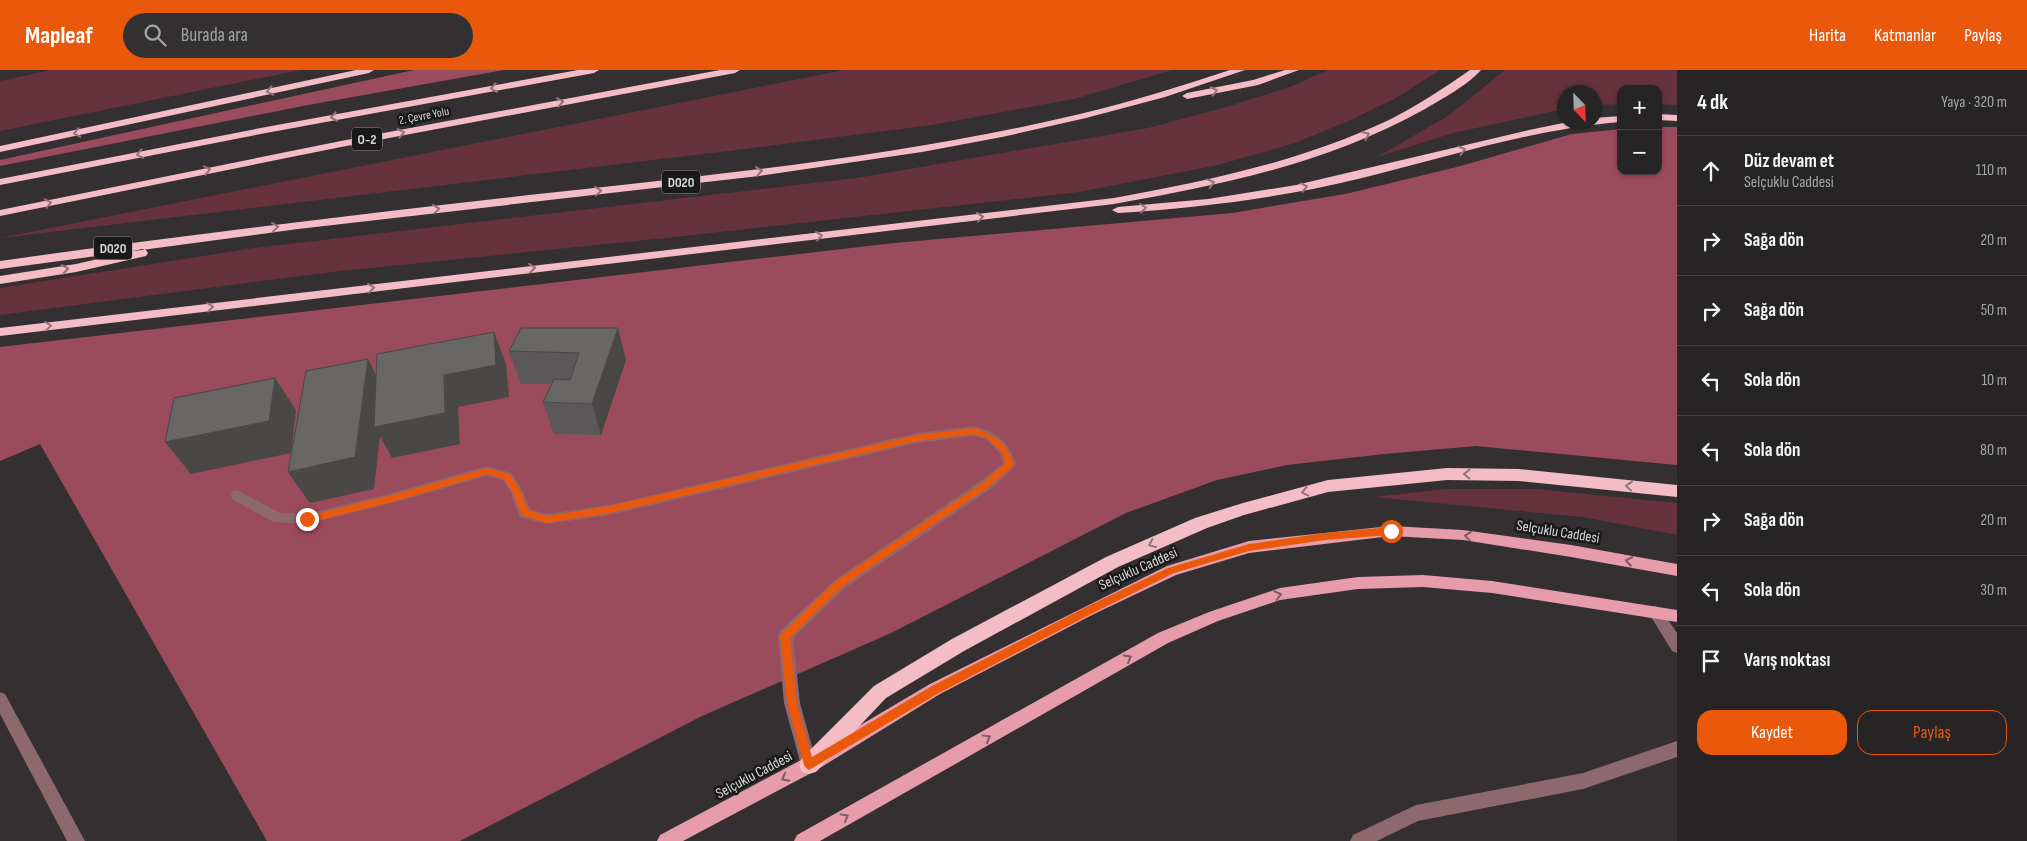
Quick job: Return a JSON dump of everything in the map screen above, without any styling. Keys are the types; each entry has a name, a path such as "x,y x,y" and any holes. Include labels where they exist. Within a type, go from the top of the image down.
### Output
{"highway":[{"path":"0,149 369,70"},
{"name":"2. Çevre Yolu","path":"0,182 220,138 594,70"},
{"name":"2. Çevre Yolu","path":"0,213 341,144 736,70"},
{"path":"1131,105 1197,86 1240,70"},
{"path":"1131,105 1255,83 1294,70"},
{"path":"0,332 1114,202 1191,188 1250,174 1344,143 1411,114 1444,94 1476,70"},
{"name":"D020","path":"0,265 226,233 695,180 882,155 1021,132 1131,105"},
{"path":"1662,118 1677,118"},
{"path":"1602,120 1617,119"},
{"path":"1024,212 1121,210 1262,195 1354,176 1511,137 1557,128"},
{"path":"0,280 76,268 226,233"},
{"path":"809,765 880,692 958,645 1112,562 1201,523 1243,509 1328,486 1447,474 1519,475 1677,491"}],"main road":[{"name":"Selçuklu Caddesi","path":"666,841 809,765 935,690 1089,610 1172,570 1249,547 1325,536 1391,531 1463,535 1571,551 1677,570"},
{"path":"803,841 1163,638 1214,616 1280,594 1358,584 1423,581 1492,587 1677,616"}],"lane":[{"path":"237,495 278,518 307,519 392,498 487,471 507,476 516,490 525,513 546,519 610,510 917,438 974,431 990,436 1006,452 1010,464 987,484 840,584 785,636 792,703 809,765"},
{"path":"1655,612 1677,646"},
{"path":"0,699 76,841"},
{"path":"1359,841 1416,813 1583,781 1677,749"}],"shaded area":[{"path":"51,70 301,70 0,131 0,81"},
{"path":"414,70 504,70 308,105 0,166 0,160"},
{"path":"844,70 1172,70 1074,99 932,125 0,238"},
{"path":"1328,70 1440,70 1396,98 1353,119 1295,143 1218,165 1079,192 675,237 332,272 0,315 0,288 254,248 857,178 1148,128 1290,87"},
{"path":"1505,70 1677,70 1677,105 1662,104 1662,85 1617,85 1617,104 1602,105 1602,85 1557,85 1557,111 1453,133 1377,157 1448,116"},
{"path":"1662,127 1677,127 1677,465 1476,446 1287,465 1217,480 1126,513 891,633 700,717 460,841 267,841 40,444 0,461 0,347 894,243 1232,213 1345,194 1457,167 1572,134 1617,129 1617,175 1662,175"},
{"path":"1445,489 1535,489 1677,503 1677,535 1583,517 1373,497"}],"building":[{"path":"521,328 618,328 592,404 543,402 554,379 570,380 579,353 509,351"},
{"path":"494,332 496,365 444,375 445,413 374,427 377,354"},
{"path":"368,359 355,457 288,472 306,371"},
{"path":"275,378 269,421 165,442 174,398"}],"route":[{"path":"307,519 392,498 487,471 507,476 516,490 525,513 546,519 610,510 917,438 974,431 990,436 1006,452 1010,464 987,484 840,584 785,636 792,703 809,765 935,690 1089,610 1172,570 1249,547 1325,536 1391,531"}]}
